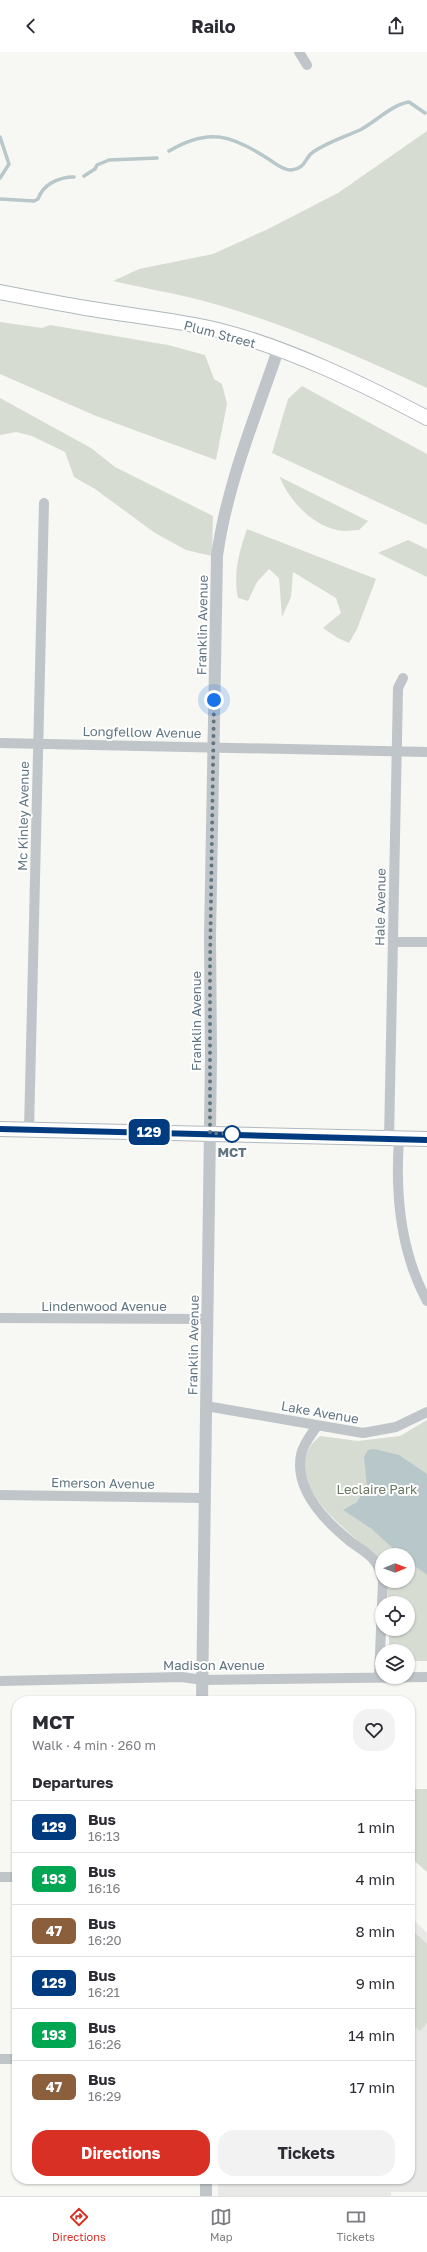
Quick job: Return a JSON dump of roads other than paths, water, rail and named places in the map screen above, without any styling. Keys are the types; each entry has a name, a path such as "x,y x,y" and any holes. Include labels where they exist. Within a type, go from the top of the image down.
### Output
{"main road":[{"name":"Plum Street","path":"0,292 219,331 278,350 360,383 427,418"},
{"path":"0,1129 210,1133 427,1140"}],"street":[{"path":"299,52 307,65"},
{"name":"Franklin Avenue","path":"202,1696 210,1133 213,746 217,569 221,529 232,482 278,350"},
{"name":"Mc Kinley Avenue","path":"30,1130 37,743 44,503"},
{"name":"Hale Avenue","path":"403,678 398,688 392,942 394,1139 397,1190 406,1246 416,1277 427,1301"},
{"name":"Longfellow Avenue","path":"0,743 213,746 427,752"},
{"path":"392,942 427,942"},
{"name":"Lindenwood Avenue","path":"0,1318 207,1319"},
{"name":"Lake Avenue","path":"206,1406 346,1431 379,1431 396,1427 427,1412"},
{"path":"317,1426 306,1442 301,1454 300,1467 304,1488 318,1509 335,1527 375,1560"},
{"name":"Emerson Avenue","path":"0,1496 205,1498"},
{"path":"380,1644 383,1588"},
{"name":"Madison Avenue","path":"0,1681 182,1677 203,1680 375,1678"},
{"name":"Madison Avenue","path":"415,1677 427,1677"},
{"path":"0,1877 12,1877"},
{"path":"0,2059 12,2059"},
{"path":"206,2184 206,2196"}],"waterway":[{"path":"169,151 183,143 196,139 220,137 244,145 285,169 291,170 303,165 310,154 319,148 360,130 396,106 409,102 425,113"},
{"path":"0,137 9,164 0,178"},
{"path":"84,176 95,169 97,165 109,160 157,158"},
{"path":"0,199 34,201 38,199 44,189 52,182 63,178 74,177"}],"place":[{"name":"MCT","path":"232,1134"}],"park label":[{"name":"Leclaire Park","path":"377,1489"}]}
